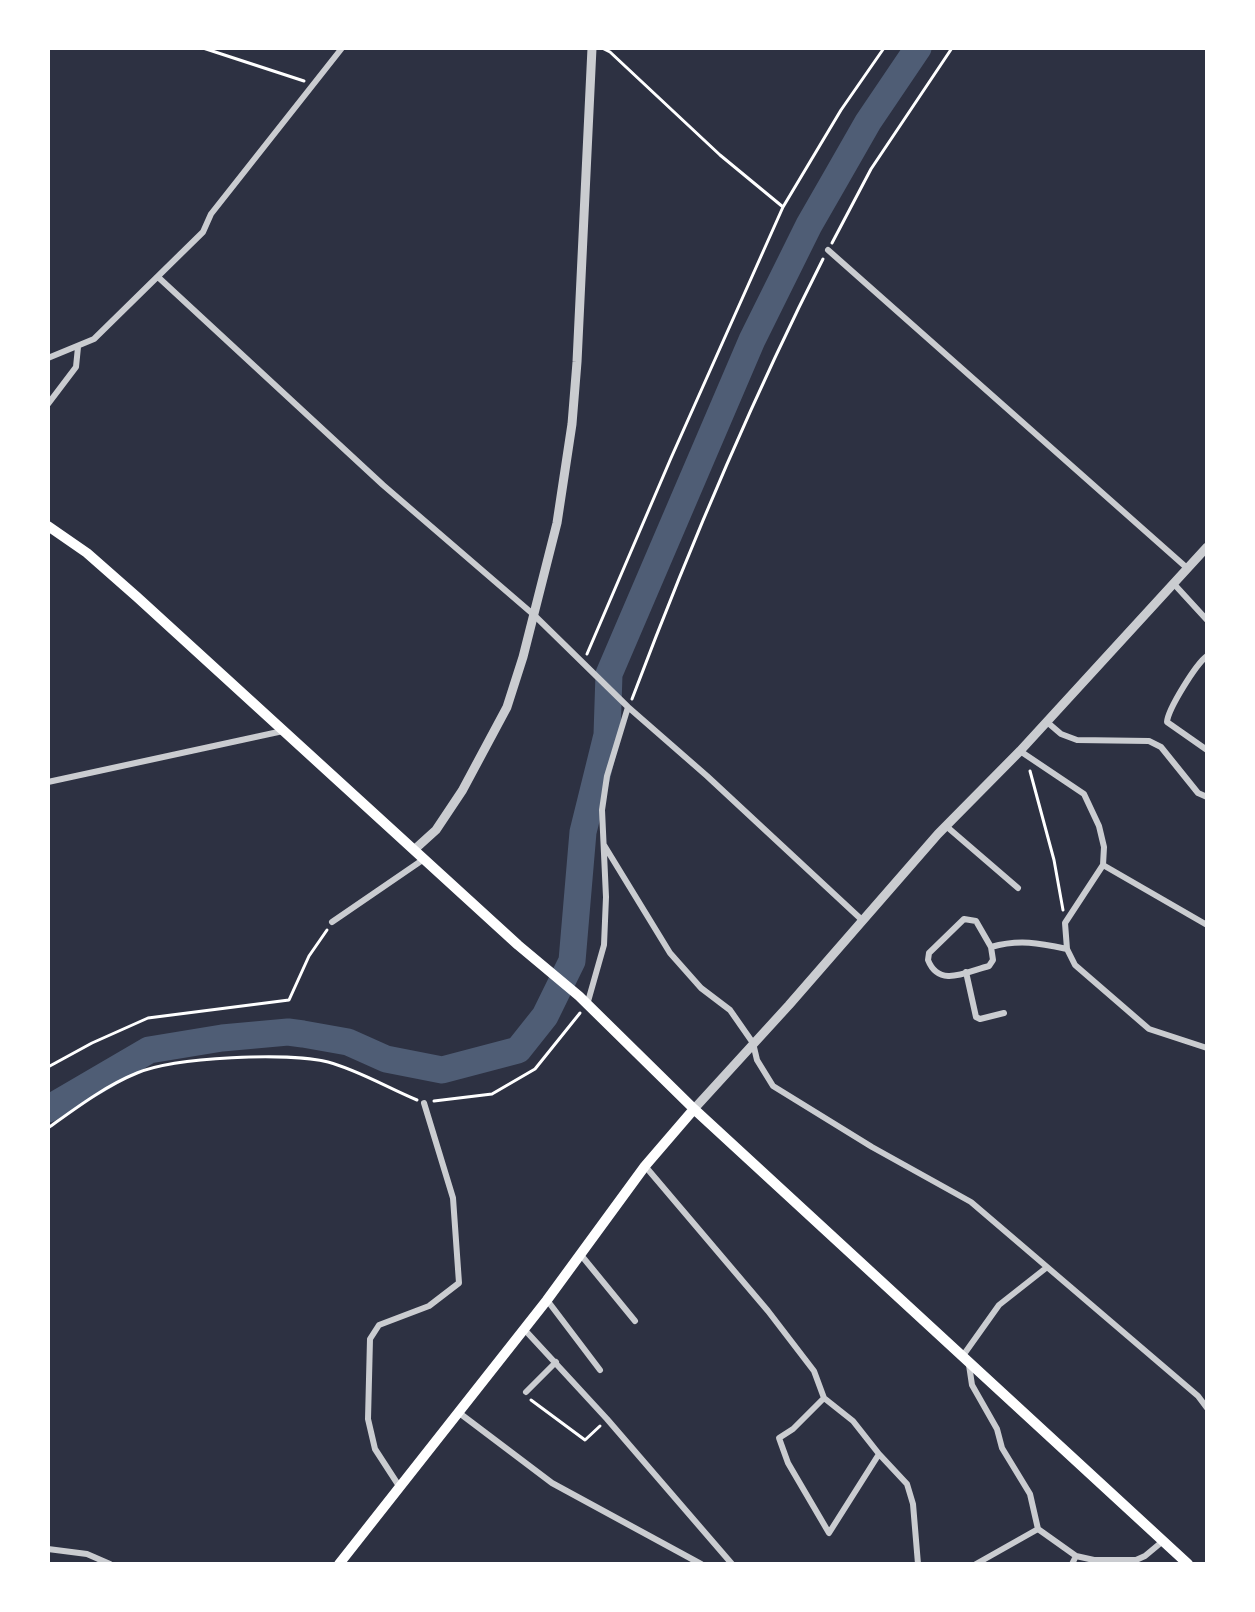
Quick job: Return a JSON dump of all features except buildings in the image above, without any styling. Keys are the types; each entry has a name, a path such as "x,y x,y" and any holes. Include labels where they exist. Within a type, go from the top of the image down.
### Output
{"main road":[{"path":"48,526 95,560 416,849 518,945 583,1001 694,1109 1188,1564"},
{"path":"339,1564 581,1256 645,1167 694,1109"}],"street":[{"path":"48,358 94,339 203,232 210,214 342,48"},
{"path":"416,849 436,830 462,791 507,707 516,683 557,522 572,424 577,362 592,48"},
{"path":"828,250 1187,568"},
{"path":"158,277 383,485 534,615 626,704 862,920"},
{"path":"48,404 76,367 78,347"},
{"path":"694,1109 946,826 1020,751 1207,546"},
{"path":"1174,584 1207,620"},
{"path":"1207,656 1194,667 1188,684 1169,712 1167,722 1207,750"},
{"path":"583,1001 604,945 602,810 607,776 626,704"},
{"path":"1047,722 1061,734 1077,740 1149,741 1161,747 1198,794 1207,797"},
{"path":"48,782 284,730"},
{"path":"1020,751 1089,800 1102,838 1103,865 1065,923 1067,950 1075,965 1149,1029 1207,1048"},
{"path":"946,826 1018,888"},
{"path":"604,845 678,964 701,988 730,1010 753,1043 757,1060 773,1086 872,1147 971,1202 1198,1396 1207,1408"},
{"path":"332,922 424,859"},
{"path":"1103,865 1207,926"},
{"path":"964,919 976,921 991,947 993,960 989,966 943,977 932,969 929,953 964,919"},
{"path":"991,947 1014,941 1031,941 1067,950"},
{"path":"966,972 976,1017 980,1019 1004,1013"},
{"path":"399,1486 375,1449 368,1419 370,1340 379,1325 429,1305 459,1283 453,1198 424,1103"},
{"path":"645,1167 768,1311 814,1371 824,1398 853,1421 907,1484 913,1504 918,1564"},
{"path":"581,1256 635,1321"},
{"path":"1046,1268 999,1305 965,1361 972,1385 997,1429 1002,1448 1030,1494 1038,1528 1076,1556 1094,1560 1124,1562 1145,1556 1163,1541"},
{"path":"547,1300 600,1370"},
{"path":"523,1328 607,1419 732,1564"},
{"path":"526,1392 556,1362"},
{"path":"824,1398 793,1429 779,1438 788,1463 829,1533 879,1454"},
{"path":"457,1411 552,1483 701,1564"},
{"path":"976,1564 1038,1528"},
{"path":"48,1549 87,1554 110,1564"},
{"path":"1072,1564 1076,1556"}],"path":[{"path":"203,48 312,84"},
{"path":"602,48 610,52 712,147 783,207"},
{"path":"583,663 783,207 841,110 884,48"},
{"path":"626,704 783,339 871,169 952,48"},
{"path":"1020,751 1032,775 1054,860 1065,923"},
{"path":"48,1067 92,1043 148,1018 289,1000 309,956 332,922"},
{"path":"48,1128 87,1099 138,1072 170,1065 246,1056 328,1062 424,1103 492,1094 535,1069 583,1001"},
{"path":"530,1401 585,1440 607,1419"}],"waterway":[{"path":"48,1109 149,1050 222,1038 288,1032 303,1034 348,1042 386,1059 442,1070 518,1050 545,1016 572,961 583,832 607,735 609,674 752,340 809,225 868,122 918,48"}]}
